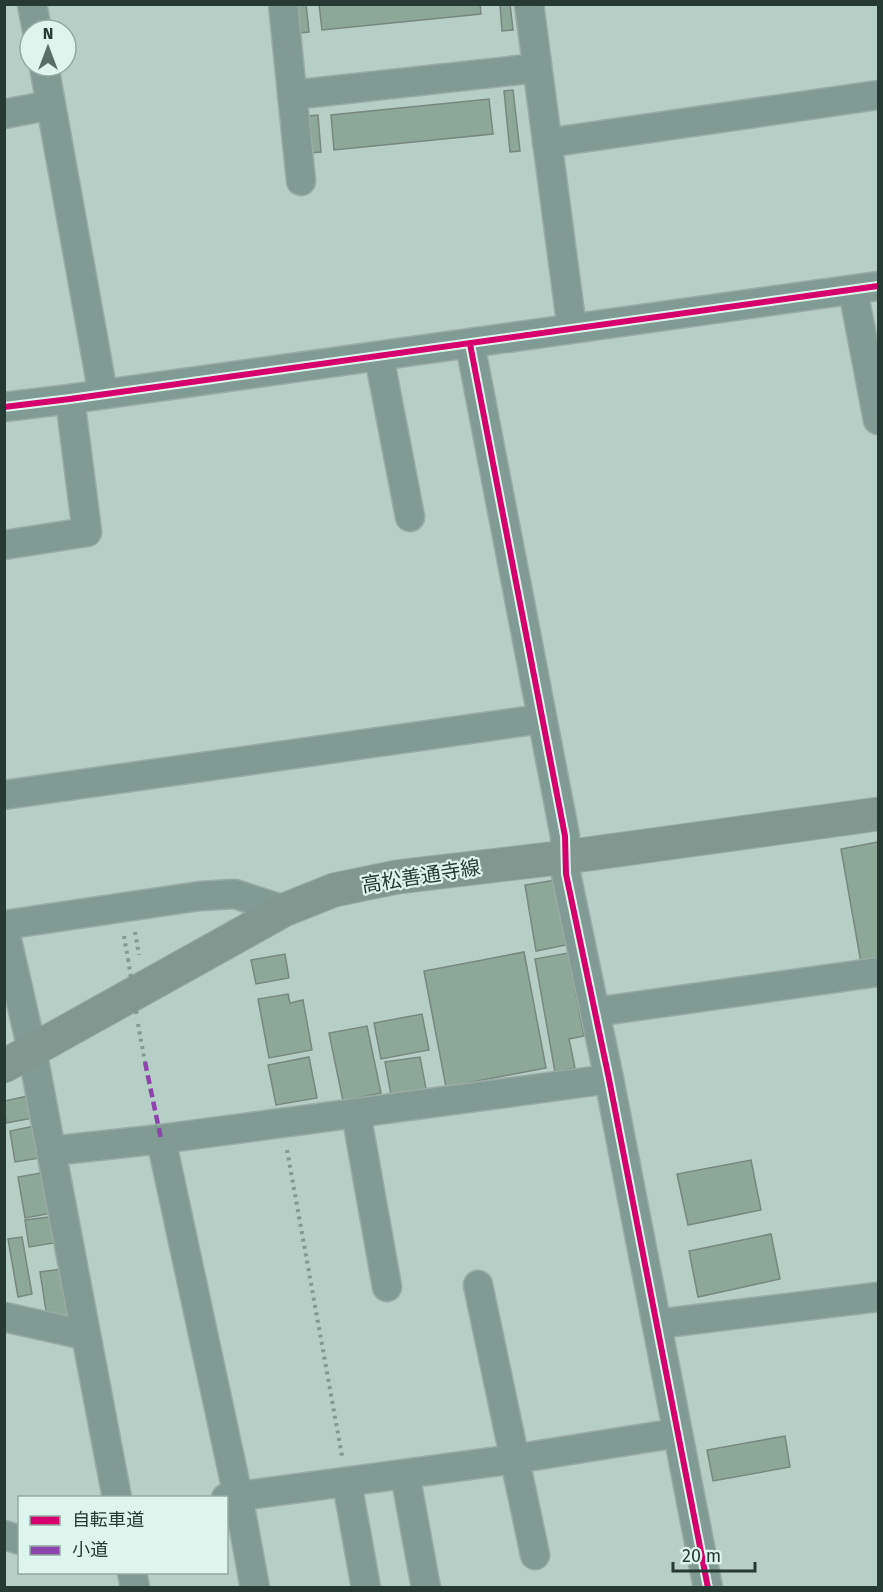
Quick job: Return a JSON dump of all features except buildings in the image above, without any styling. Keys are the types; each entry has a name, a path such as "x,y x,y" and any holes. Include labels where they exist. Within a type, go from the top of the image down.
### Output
{"main road":[{"name":"高松善通寺線","path":"18,1058 284,910 334,890 397,877 566,857 879,814"}],"street":[{"path":"283,4 301,181"},
{"path":"529,4 572,329"},
{"path":"292,95 537,68"},
{"path":"46,78 103,394"},
{"path":"547,143 879,95"},
{"path":"4,114 51,105"},
{"path":"4,407 866,288 879,420"},
{"path":"470,344 565,836 566,874 609,1079 708,1587"},
{"path":"379,356 410,517"},
{"path":"4,545 87,532 70,399"},
{"path":"4,795 542,719"},
{"path":"117,1496 51,1152 18,1058 4,926 200,896 235,894 284,910"},
{"path":"595,1012 879,972"},
{"path":"51,1152 609,1079"},
{"path":"356,1113 387,1287"},
{"path":"161,1139 232,1497 255,1587"},
{"path":"478,1285 535,1555"},
{"path":"657,1324 879,1297"},
{"path":"4,1317 85,1335"},
{"path":"232,1497 514,1459 677,1433"},
{"path":"405,1474 426,1587"},
{"path":"347,1483 366,1587"}],"path":[{"path":"135,932 139,955"},
{"path":"124,935 145,1062"},
{"path":"282,1122 347,1483"}],"marked path":[{"path":"145,1062 161,1139"}],"cycle path":[{"path":"4,407 878,286"},
{"path":"470,344 565,836 566,874 609,1079 708,1588"}]}
